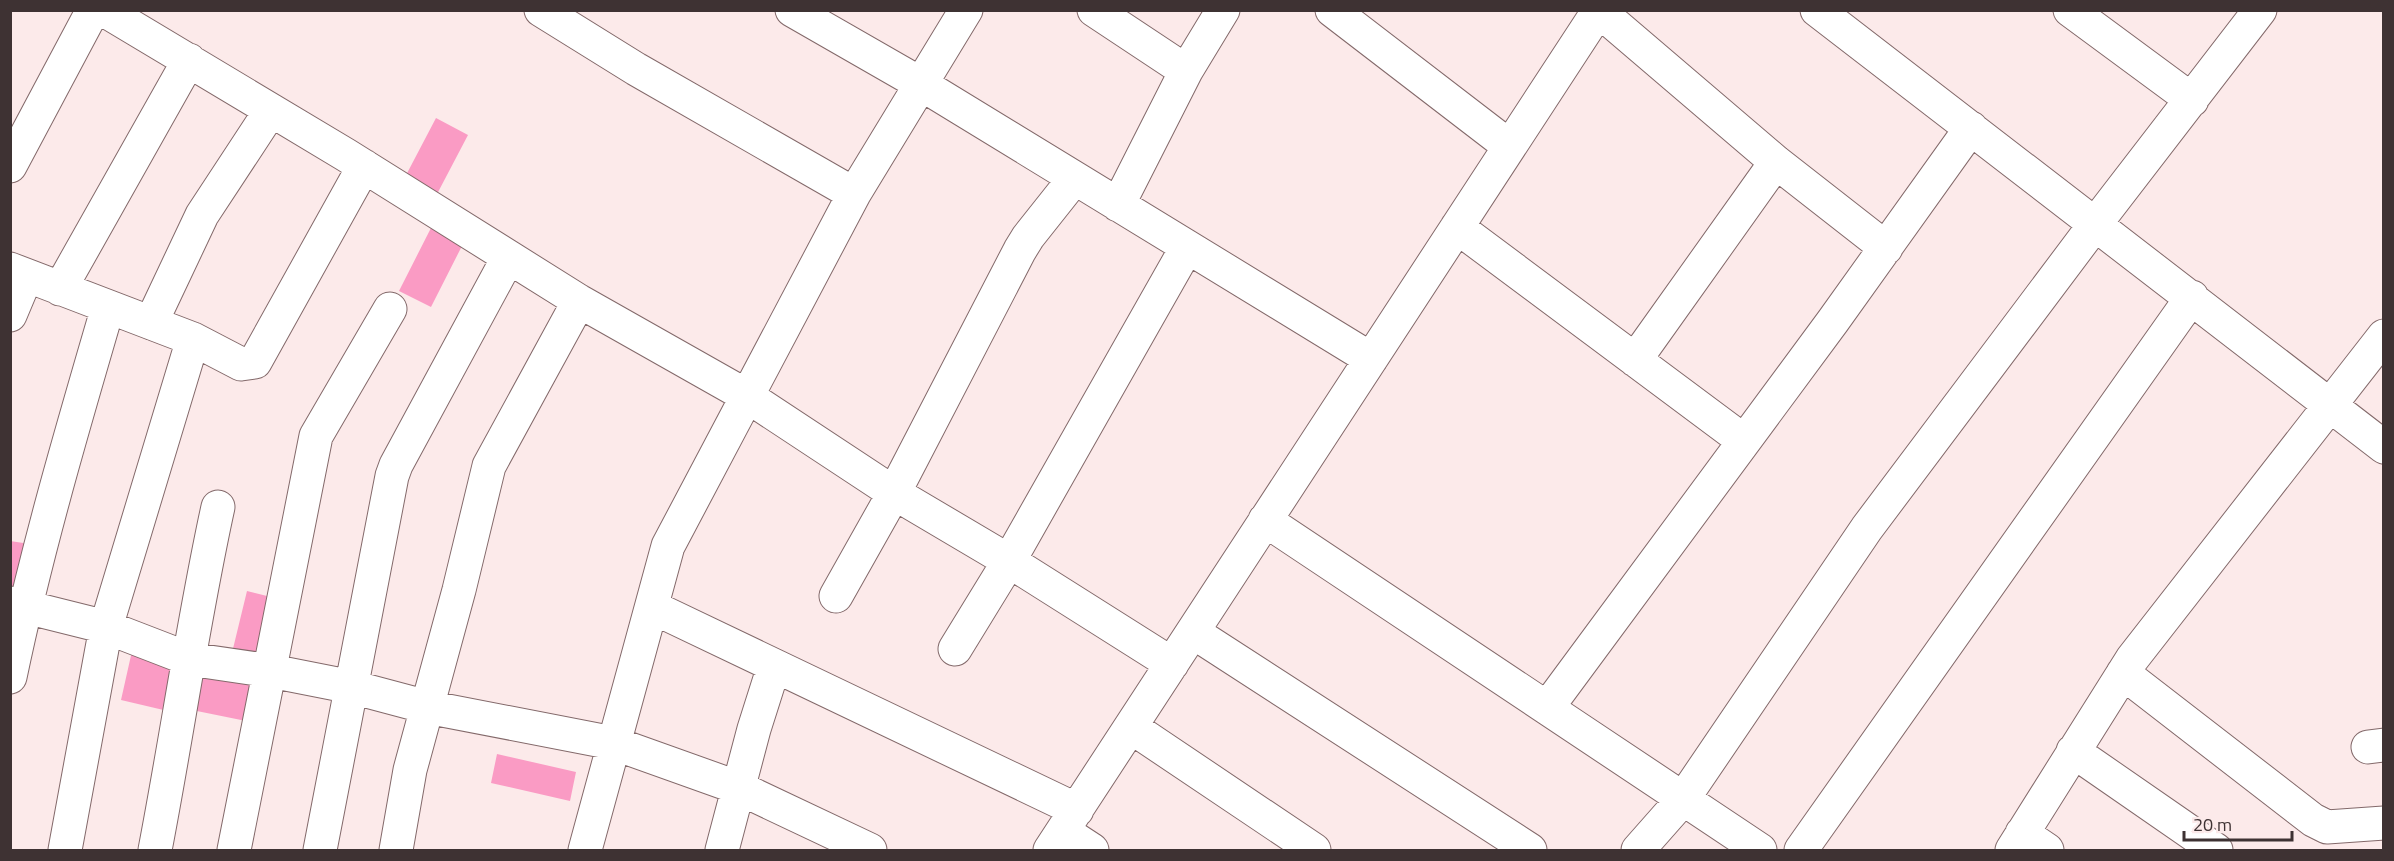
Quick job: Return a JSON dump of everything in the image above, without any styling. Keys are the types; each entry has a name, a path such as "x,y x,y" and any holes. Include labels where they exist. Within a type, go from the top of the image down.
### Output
{"street":[{"path":"10,166 93,10"},
{"path":"104,10 364,166 579,301 747,396 894,493 1009,561 1172,664"},
{"path":"541,10 636,69 854,194"},
{"path":"792,10 921,84 1371,359"},
{"path":"585,850 668,546 854,194 966,10"},
{"path":"1094,10 1186,71"},
{"path":"1118,205 1186,71 1223,10"},
{"path":"1332,10 1509,146"},
{"path":"1817,10 2384,447"},
{"path":"2070,10 2192,100"},
{"path":"1638,850 1683,799 1867,528 2096,223 2260,10"},
{"path":"1063,830 1598,11 1776,162 1886,248"},
{"path":"60,290 189,60"},
{"path":"151,323 202,215 271,110"},
{"path":"1547,708 1886,248 1971,128"},
{"path":"1635,360 1776,162"},
{"path":"10,315 18,273 193,339 242,364 255,362 364,166"},
{"path":"836,596 894,493 1020,250 1074,179"},
{"path":"1456,227 1744,441"},
{"path":"955,649 1009,561 1187,247"},
{"path":"320,850 396,465 508,258"},
{"path":"1802,850 2192,297"},
{"path":"396,850 410,770 489,466 579,301"},
{"path":"10,677 18,605 53,496 108,307"},
{"path":"234,850 316,436 390,309"},
{"path":"2027,845 2073,751 2132,659 2384,336"},
{"path":"65,850 106,627 193,339"},
{"path":"155,850 175,748 199,594 218,507"},
{"path":"1265,520 1760,850"},
{"path":"18,605 106,627 189,659 271,671 352,687 427,707 613,743 739,788 870,850"},
{"path":"652,607 774,666 1063,830 1092,850"},
{"path":"1193,632 1530,850"},
{"path":"722,850 774,666"},
{"path":"2123,673 2313,820 2327,827 2384,823"},
{"path":"1131,727 1314,850"},
{"path":"2073,751 2216,850"}],"building":[{"path":"436,118 468,135 436,196 404,179"},
{"path":"433,224 465,240 431,307 399,291"},
{"path":"10,541 37,545 10,593"},
{"path":"247,591 279,599 263,669 230,661"},
{"path":"132,651 183,663 172,712 121,700"},
{"path":"196,664 260,676 251,722 187,709"},
{"path":"497,754 576,772 570,801 491,783"}]}
